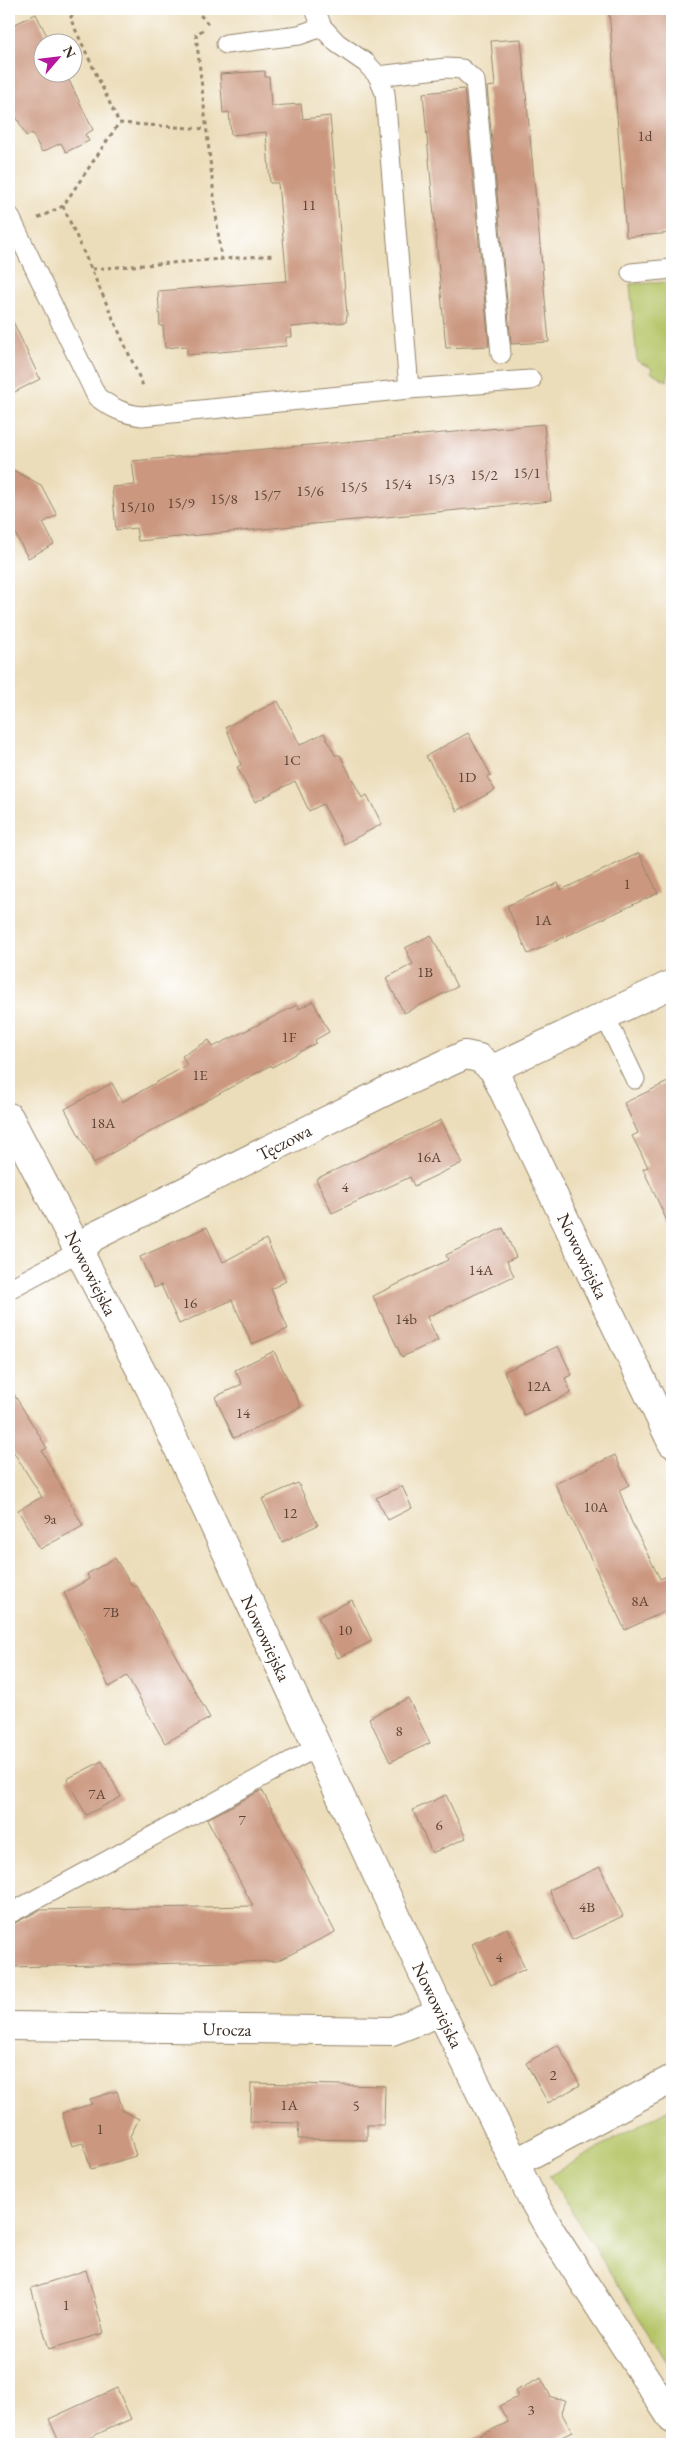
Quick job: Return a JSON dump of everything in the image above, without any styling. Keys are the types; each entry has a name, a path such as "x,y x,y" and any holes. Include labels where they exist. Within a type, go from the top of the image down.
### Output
{"street":[{"path":"493,1069 672,984"},
{"name":"Tęczowa","path":"80,1251 93,1237 390,1088 465,1055 479,1058 493,1069"},
{"name":"Nowowiejska","path":"493,1069 672,1443"},
{"name":"Nowowiejska","path":"9,1117 150,1388 441,2012 515,2163 552,2233 672,2419"},
{"name":"Urocza","path":"9,2026 392,2031 441,2012"},
{"path":"515,2163 672,2079"}],"lane":[{"path":"316,9 322,27 336,43 366,63 378,76 384,93 409,389"},
{"path":"226,44 299,35 322,27"},
{"path":"378,76 446,68 462,69 475,81 501,354"},
{"path":"12,222 97,397 110,407 126,415 156,414 409,389 531,380"},
{"path":"631,273 672,268"},
{"path":"605,1016 634,1080"},
{"path":"9,1289 80,1251"},
{"path":"9,1914 317,1747"}],"path":[{"path":"78,9 70,18 119,123"},
{"path":"210,25 196,34 204,129 221,259"},
{"path":"119,123 204,129"},
{"path":"12,222 63,206 119,123"},
{"path":"63,206 156,414"},
{"path":"92,268 275,255"}],"green space":[{"path":"672,282 672,354 667,381 651,372 652,368 637,361 630,284"},
{"path":"672,2107 672,2370 549,2176"}],"building":[{"path":"609,9 672,9 672,233 626,237"},
{"path":"36,14 45,32 32,32 32,82 70,82 93,130 85,134 89,141 66,152 61,143 42,152 32,133 26,136 9,102 9,27"},
{"path":"521,39 549,342 511,344 487,87 495,86 491,41"},
{"path":"265,71 265,77 269,77 271,106 301,104 303,119 330,116 347,315 346,322 291,327 292,337 286,337 286,346 187,355 187,346 165,348 163,326 160,326 158,291 287,281 278,183 270,183 266,132 231,135 229,112 223,113 220,74"},
{"path":"464,89 489,346 446,348 423,93"},
{"path":"9,313 40,379 9,395"},
{"path":"544,424 551,501 138,541 136,528 116,530 112,487 135,485 132,461"},
{"path":"13,470 41,485 57,515 43,523 54,544 28,558 9,522 9,488 11,486"},
{"path":"278,701 300,745 324,733 335,755 340,755 362,798 367,795 382,824 344,844 323,804 309,811 295,781 255,802 237,767 241,765 226,727"},
{"path":"468,733 491,775 487,777 495,790 457,811 426,756"},
{"path":"639,853 658,893 528,954 507,906 558,883 561,890"},
{"path":"431,935 457,987 404,1013 386,978 413,964 405,948"},
{"path":"313,1001 329,1032 315,1040 316,1043 272,1067 271,1065 94,1163 65,1109 112,1083 122,1102 187,1065 182,1056 209,1040 213,1047 297,1005 299,1009"},
{"path":"672,1080 672,1232 643,1169 648,1167 632,1136 638,1133 624,1103"},
{"path":"441,1120 462,1163 414,1186 410,1177 332,1213 316,1179"},
{"path":"207,1227 223,1262 266,1239 286,1281 271,1289 288,1329 252,1344 232,1300 179,1324 161,1285 154,1288 140,1257"},
{"path":"503,1228 516,1257 507,1261 514,1276 427,1317 438,1340 402,1357 373,1296 448,1260 446,1255"},
{"path":"558,1346 572,1375 565,1378 571,1393 524,1415 504,1372"},
{"path":"274,1351 301,1407 234,1438 215,1397 242,1384 235,1370"},
{"path":"9,1386 47,1448 42,1451 83,1526 40,1549 18,1510 42,1497 9,1445"},
{"path":"615,1455 629,1485 619,1490 632,1523 660,1579 672,1574 672,1608 625,1630 555,1484"},
{"path":"298,1483 318,1525 282,1542 262,1499"},
{"path":"402,1486 412,1508 388,1520 376,1498"},
{"path":"115,1558 132,1586 137,1586 210,1718 165,1743 127,1676 109,1687 64,1593 89,1579 87,1574"},
{"path":"352,1600 372,1641 338,1658 318,1617"},
{"path":"408,1698 430,1743 390,1762 369,1718"},
{"path":"102,1761 121,1797 86,1815 67,1779"},
{"path":"262,1790 335,1932 277,1961 9,1967 9,1926 40,1910 253,1906 207,1819"},
{"path":"446,1795 466,1838 432,1853 413,1810"},
{"path":"600,1867 623,1916 572,1940 549,1890"},
{"path":"507,1928 525,1969 491,1985 472,1944"},
{"path":"558,2045 580,2085 548,2103 526,2063"},
{"path":"251,2083 385,2086 384,2125 367,2125 367,2140 298,2139 299,2123 250,2122"},
{"path":"117,2091 123,2111 139,2119 130,2136 136,2156 91,2169 83,2143 72,2146 62,2113 92,2104 90,2099"},
{"path":"86,2270 104,2333 49,2349 31,2288"},
{"path":"541,2378 551,2397 565,2400 561,2412 572,2432 547,2444 463,2444 508,2422 499,2406 518,2397 515,2391"},
{"path":"117,2388 131,2419 75,2444 60,2444 49,2419"}]}
